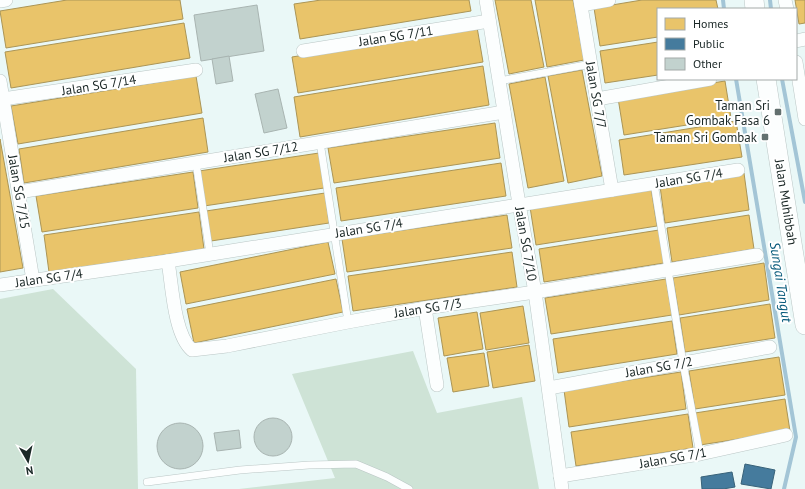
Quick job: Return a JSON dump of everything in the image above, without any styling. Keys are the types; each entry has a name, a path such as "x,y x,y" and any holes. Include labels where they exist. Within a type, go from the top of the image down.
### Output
{"street":[{"path":"0,1 6,0"},
{"name":"Jalan SG 7/10","path":"486,0 519,204 535,292 561,483"},
{"path":"580,3 609,0"},
{"name":"Jalan SG 7/7","path":"580,3 612,190"},
{"name":"Jalan SG 7/11","path":"304,50 489,21"},
{"path":"797,68 805,119"},
{"name":"Jalan SG 7/14","path":"1,100 196,70"},
{"path":"597,99 704,80"},
{"name":"Jalan Muhibbah","path":"766,80 805,325"},
{"name":"Jalan SG 7/15","path":"0,81 1,100 19,192 33,280"},
{"name":"Jalan SG 7/12","path":"19,192 504,112"},
{"name":"Jalan SG 7/4","path":"0,285 168,261 738,170"},
{"name":"Jalan SG 7/3","path":"168,261 179,327 184,340 192,350 227,346 425,308 535,292 757,255"},
{"path":"425,308 437,385"},
{"name":"Jalan SG 7/2","path":"549,388 770,347"},
{"name":"Jalan SG 7/1","path":"561,483 786,435"}],"lane":[{"path":"499,81 591,64"},
{"path":"320,142 348,322"},
{"path":"196,163 210,254"},
{"path":"654,183 700,454"},
{"path":"147,482 240,470 309,465 356,464 387,477 409,489"}],"green space":[{"path":"53,289 136,369 138,489 0,489 0,299"},
{"path":"413,351 437,413 522,397 539,489 239,489 335,478 292,374"}],"building: Homes":[{"path":"67,0 180,0 183,19 6,48 0,11"},
{"path":"321,0 469,0 471,11 300,39 294,4"},
{"path":"495,0 531,0 544,67 509,74"},
{"path":"535,0 573,0 584,60 547,67"},
{"path":"642,0 716,0 718,8 657,8 657,37 600,46 594,8"},
{"path":"795,0 805,0 805,23 799,24"},
{"path":"184,23 190,58 11,88 5,52"},
{"path":"477,27 483,62 298,93 292,57"},
{"path":"657,42 657,75 605,83 600,51"},
{"path":"483,66 489,105 300,137 294,97"},
{"path":"582,70 602,176 568,183 548,76"},
{"path":"196,76 202,113 18,144 11,106"},
{"path":"545,77 564,181 528,188 509,84"},
{"path":"725,81 731,118 624,135 618,98"},
{"path":"203,118 208,152 24,183 19,149"},
{"path":"736,121 742,157 624,175 619,140"},
{"path":"495,123 500,158 334,183 328,148"},
{"path":"0,139 23,268 0,272"},
{"path":"319,153 324,188 204,206 199,171"},
{"path":"501,163 506,196 341,221 336,188"},
{"path":"193,172 198,208 42,232 36,196"},
{"path":"744,173 749,210 665,223 660,186"},
{"path":"651,188 657,226 536,245 530,207"},
{"path":"325,193 329,223 211,241 206,211"},
{"path":"199,212 204,249 49,272 44,235"},
{"path":"507,215 512,248 347,272 342,239"},
{"path":"749,215 754,249 672,262 667,228"},
{"path":"659,230 664,263 544,282 539,249"},
{"path":"328,242 335,274 186,304 180,272"},
{"path":"512,252 517,287 353,311 348,276"},
{"path":"764,263 769,300 679,315 673,278"},
{"path":"336,279 343,312 194,343 187,309"},
{"path":"666,279 672,315 551,334 545,298"},
{"path":"770,304 775,338 685,352 680,318"},
{"path":"523,306 529,343 486,350 480,313"},
{"path":"477,312 483,349 444,356 438,318"},
{"path":"672,321 677,354 558,373 553,339"},
{"path":"529,345 535,381 493,388 487,352"},
{"path":"484,353 489,386 453,392 447,358"},
{"path":"779,357 785,395 695,409 689,371"},
{"path":"681,372 686,409 569,427 564,390"},
{"path":"785,399 790,431 700,445 695,413"},
{"path":"688,414 693,448 576,466 571,432"}],"building: Public":[{"path":"745,464 775,470 771,489 741,484"},
{"path":"732,472 735,487 723,489 702,489 701,477"}],"building: Other":[{"path":"257,5 264,51 201,61 194,15"},
{"path":"229,56 233,81 216,84 212,59"},
{"path":"278,89 287,128 264,133 255,94"},
{"path":"273,418 286,424 292,437 286,450 273,456 260,450 254,437 260,424"},
{"path":"185,423 197,429 202,437 202,455 197,463 189,468 175,469 163,463 158,455 157,441 163,429 171,424"},
{"path":"239,430 241,448 217,451 214,433"}],"waterway":[{"name":"Sungai Tangut","path":"723,0 724,8"},
{"path":"770,0 771,8"},
{"name":"Sungai Tangut","path":"736,80 796,437 784,489"},
{"path":"782,80 805,202"}],"place":[{"name":"Taman Sri Gombak Fasa 6","path":"778,112"},
{"name":"Taman Sri Gombak","path":"765,137"}]}
